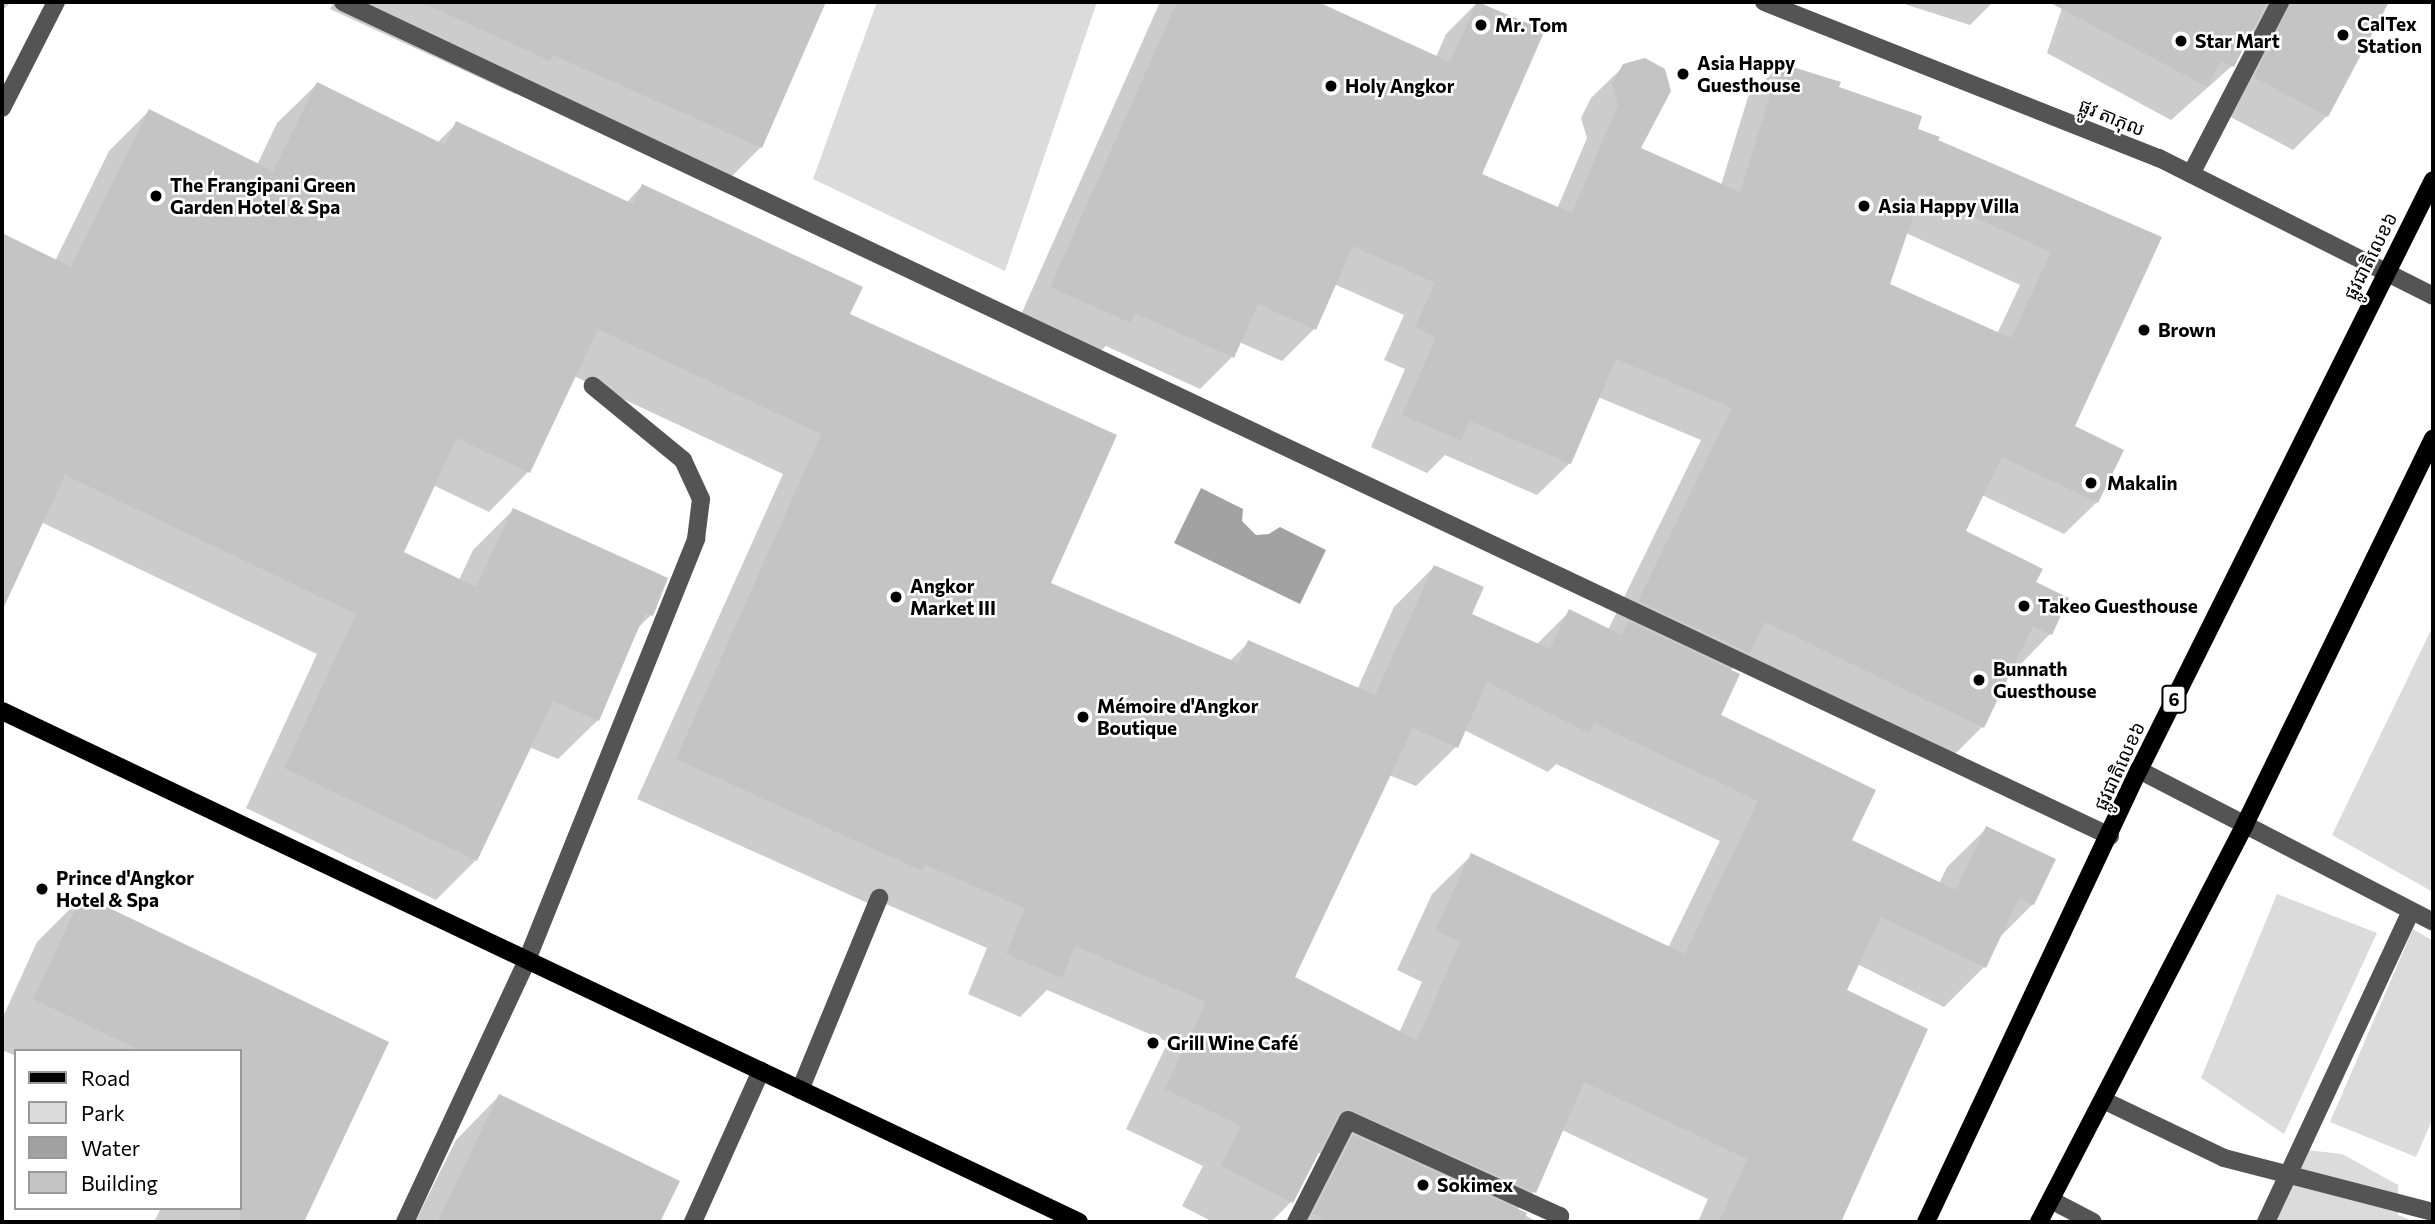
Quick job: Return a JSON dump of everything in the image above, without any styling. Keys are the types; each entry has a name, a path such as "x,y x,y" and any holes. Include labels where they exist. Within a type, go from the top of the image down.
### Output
{"main road":[{"name":"ផ្លូវជាតិលេខ៦","path":"1926,1222 2139,770 2433,180"},
{"path":"2039,1222 2245,824 2433,438"},
{"path":"2,711 1079,1222"}],"street":[{"path":"2,108 56,2"},
{"path":"343,2 2110,836"},
{"name":"ផ្លូវ តាភុល","path":"1764,2 2192,174 2433,296"},
{"path":"2192,174 2280,2"},
{"path":"405,1222 527,960 696,539 701,499 682,460 593,386"},
{"path":"2139,770 2433,922"},
{"path":"800,1090 879,898"},
{"path":"2266,1222 2411,911"},
{"path":"693,1222 761,1071"},
{"path":"2104,1100 2224,1158 2433,1212"},
{"path":"1296,1222 1348,1120 1560,1216 1557,1222"},
{"path":"2051,1200 2094,1222"}],"green space":[{"path":"877,2 1097,2 1005,271 813,179"},
{"path":"2433,626 2433,892 2332,835"},
{"path":"2277,894 2377,933 2284,1134 2201,1078"},
{"path":"2413,929 2433,941 2433,1118 2416,1157 2330,1122"},
{"path":"2307,1150 2342,1154 2398,1185 2398,1215 2416,1222 2274,1222"}],"water":[{"path":"1201,488 1243,509 1242,521 1256,535 1269,534 1280,527 1326,550 1300,604 1174,543"}],"building":[{"path":"421,2 826,2 762,148 553,55 550,61"},
{"path":"1177,2 1318,2 1450,62 1477,2 1545,30 1482,174 1572,213 1618,105 1612,84 1623,64 1645,58 1665,69 1671,91 1641,148 1740,192 1780,63 1841,82 1839,87 1922,116 1918,129 1940,137 1938,140 2162,237 2075,426 2124,450 2098,503 2002,457 1966,531 2043,569 2036,582 2069,598 2052,635 2033,626 1984,728 1765,622 1750,653 1638,601 1732,408 1616,359 1571,464 1470,421 1461,441 1402,415 1436,337 1415,327 1435,283 1353,246 1316,330 1258,304 1234,358 1135,313 1131,323 1050,287","holes":["1921,193 2051,252 2011,338 1890,284"]},
{"path":"2049,2 2267,2 2234,67 2221,61 2207,87"},
{"path":"2291,2 2389,2 2328,117 2254,77"},
{"path":"317,82 445,145 456,121 633,204 642,184 863,287 850,314 1117,435 1051,583 1238,663 1248,640 1375,695 1434,565 1484,587 1472,614 1550,649 1569,609 1622,635 1628,621 1740,674 1721,715 1876,790 1852,840 1956,890 1986,826 2056,859 2034,905 2019,898 1986,968 1881,917 1847,990 1928,1029 1841,1222 1719,1222 1747,1159 1584,1082 1536,1193 1348,1109 1338,1115 1293,1203 1221,1166 1241,1126 1165,1089 1206,1002 1075,946 1062,978 1006,954 1025,908 925,865 922,871 676,759 821,434 598,329 530,473 457,438 404,552 476,587 513,508 668,578 653,616 645,613 599,721 553,701 477,861 284,768 356,614 65,475 2,611 2,233 71,267 149,109 273,171","holes":["1487,682 1589,733 1594,723 1758,801 1685,954 1471,853 1435,930 1460,942 1417,1040 1295,977 1413,728 1458,748"]},
{"path":"82,895 389,1042 304,1222 240,1222 242,1049 137,1049 33,999"},
{"path":"499,1094 680,1181 660,1222 437,1222"},
{"name":"Sokimex","path":"1353,1135 1527,1213 1523,1222 1329,1222 1313,1214"}],"place":[{"name":"Mr. Tom","path":"1481,25"},
{"name":"CalTex Station","path":"2343,35"},
{"name":"Star Mart","path":"2181,41"},
{"name":"Asia Happy Guesthouse","path":"1683,74"},
{"name":"Holy Angkor","path":"1331,86"},
{"name":"The Frangipani Green Garden Hotel & Spa","path":"156,196"},
{"name":"Asia Happy Villa","path":"1864,206"},
{"name":"Brown","path":"2144,330"},
{"name":"Makalin","path":"2091,483"},
{"name":"Angkor Market III","path":"896,597"},
{"name":"Takeo Guesthouse","path":"2024,606"},
{"name":"Bunnath Guesthouse","path":"1979,680"},
{"name":"Mémoire d'Angkor Boutique","path":"1083,717"},
{"name":"Prince d'Angkor Hotel & Spa","path":"42,889"},
{"name":"Grill Wine Café","path":"1153,1043"},
{"name":"Sokimex","path":"1423,1185"}]}
